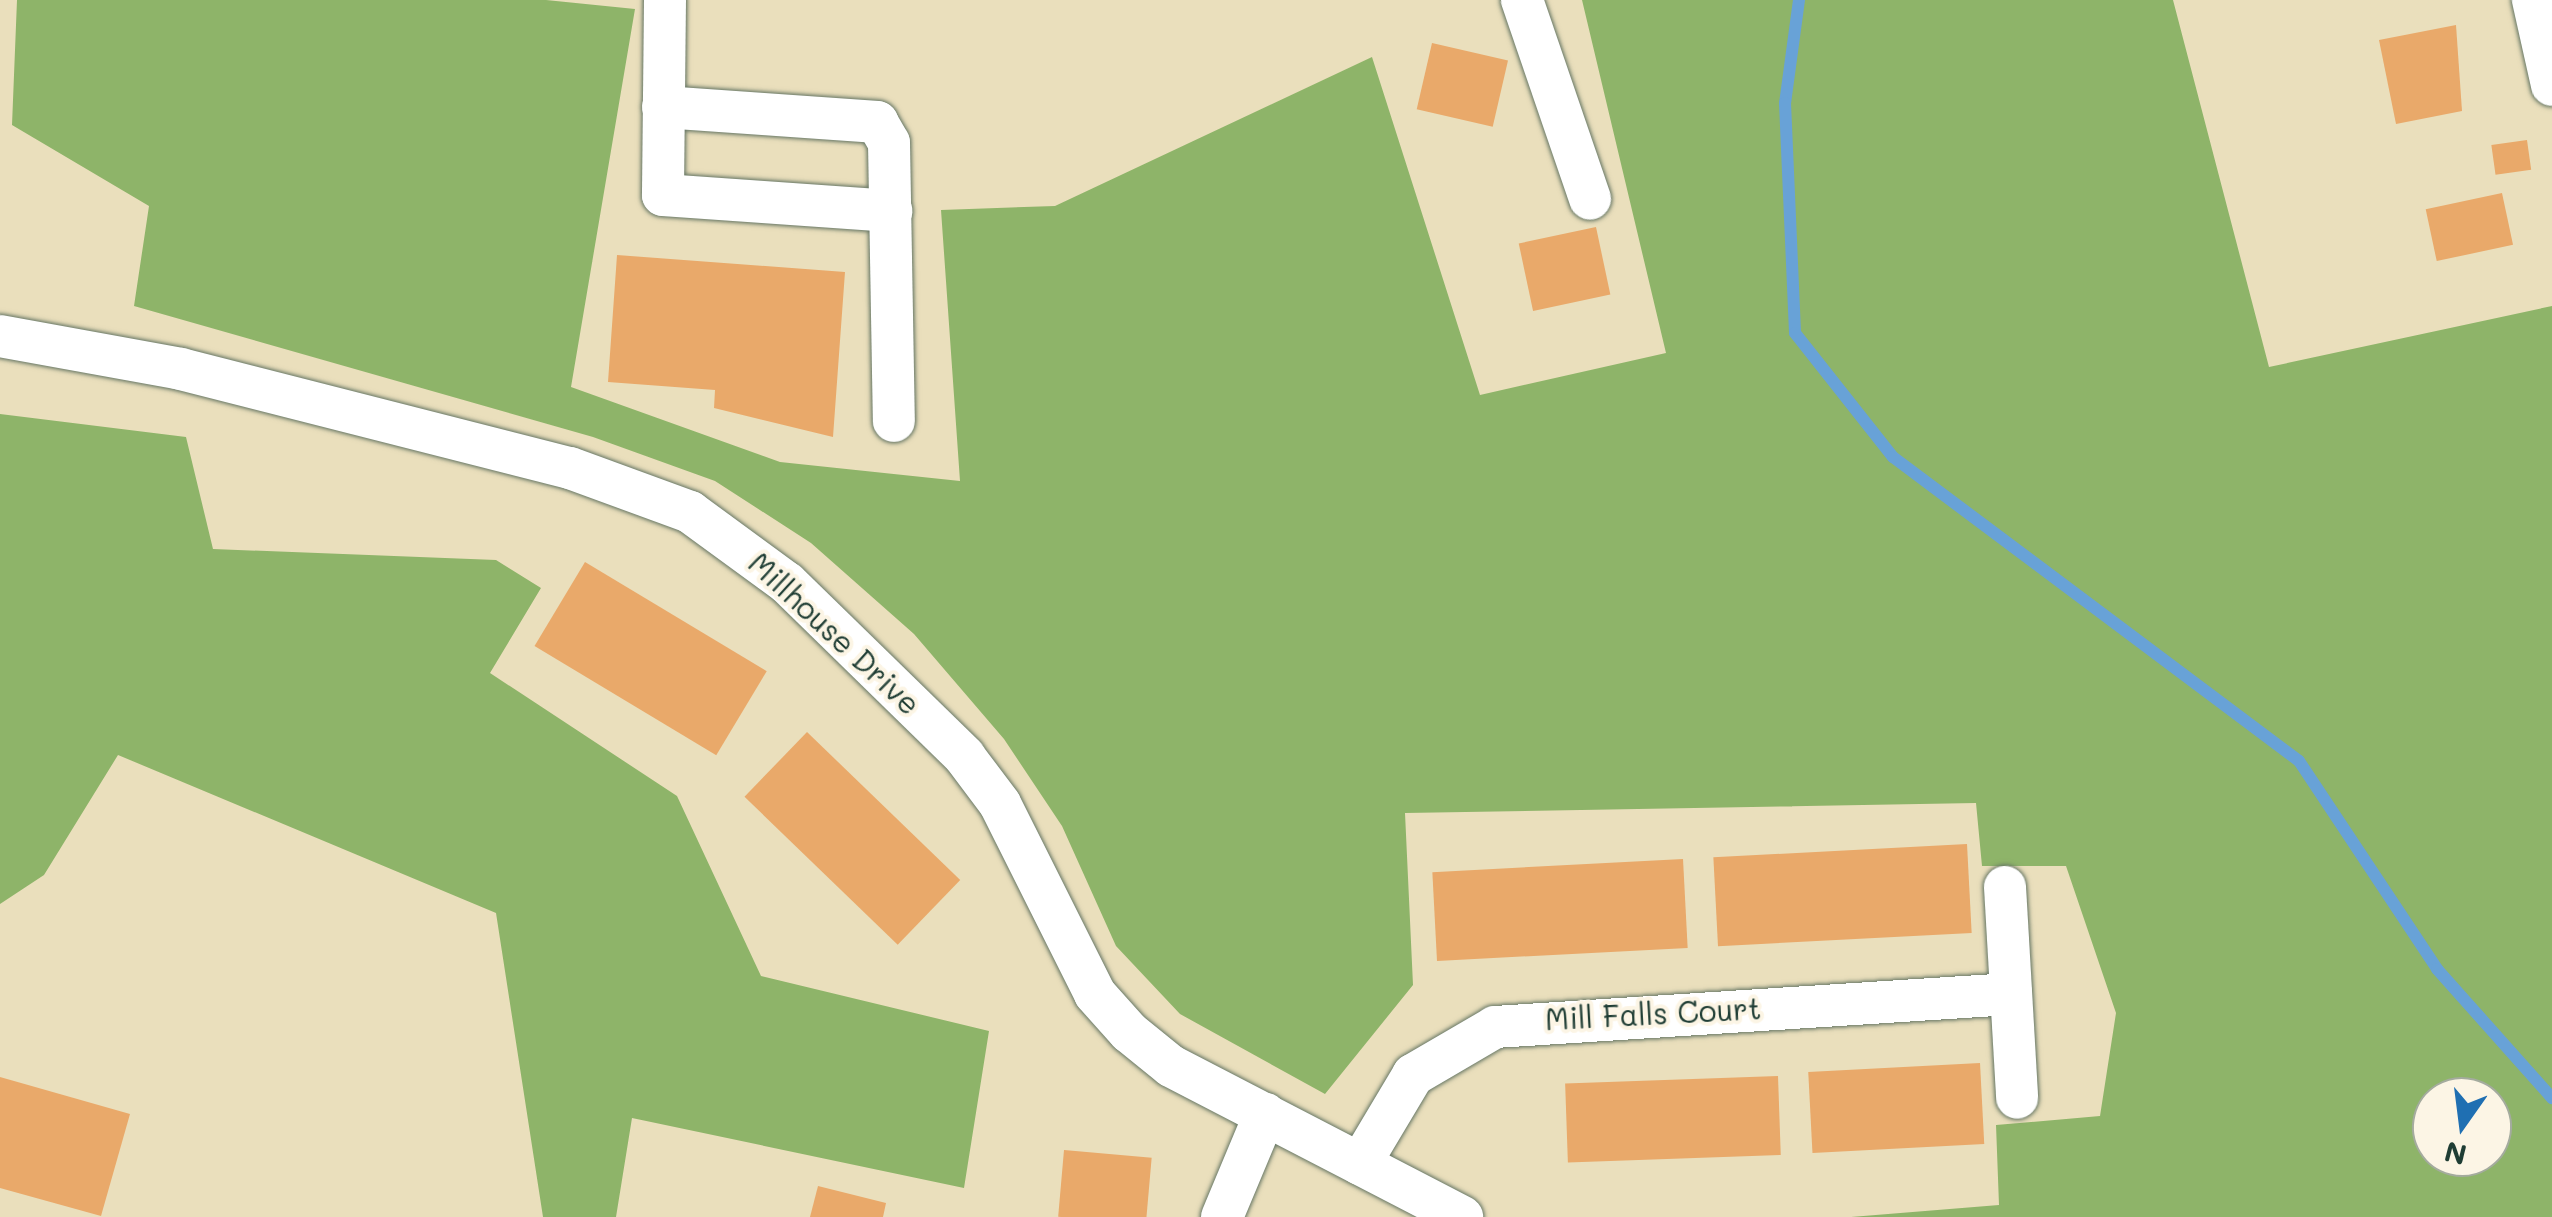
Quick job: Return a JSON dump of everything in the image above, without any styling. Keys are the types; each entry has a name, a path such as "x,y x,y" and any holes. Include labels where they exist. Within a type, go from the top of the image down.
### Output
{"street":[{"path":"665,0 663,195 891,211"},
{"path":"1522,0 1590,199"},
{"path":"2532,0 2552,85"},
{"path":"664,107 877,122 890,143 894,421"},
{"name":"Millhouse Drive","path":"0,336 181,369 478,445 690,512 788,583 964,756 1000,804 1095,994 1129,1032 1171,1066 1462,1217"},
{"path":"2005,887 2017,1098"},
{"name":"Mill Falls Court","path":"1360,1164 1413,1075 1495,1027 2011,994"},
{"path":"1222,1217 1265,1114"}],"green space":[{"path":"17,0 546,0 635,9 571,387 780,462 960,481 941,210 1055,206 1372,57 1480,395 1666,353 1582,0 2173,0 2269,367 2552,306 2552,1217 1851,1217 1999,1205 1996,1125 2100,1116 2116,1013 2066,866 1982,866 1976,803 1405,813 1413,985 1325,1094 1180,1014 1116,946 1062,826 1004,739 914,634 811,543 715,481 593,437 134,306 149,206 12,125"},
{"path":"0,414 186,437 213,549 496,560 541,588 490,673 677,796 761,976 989,1031 964,1188 632,1118 616,1217 543,1217 496,913 118,755 44,875 0,904"}],"building":[{"path":"2456,25 2462,111 2396,124 2379,40"},
{"path":"1432,43 1508,61 1493,127 1417,109"},
{"path":"2527,140 2531,170 2496,175 2491,145"},
{"path":"2502,193 2513,245 2437,261 2426,209"},
{"path":"1596,227 1610,294 1533,311 1519,243"},
{"path":"617,255 845,272 833,437 714,408 715,390 608,382"},
{"path":"585,562 767,671 716,755 535,646"},
{"path":"807,732 960,880 898,945 744,797"},
{"path":"1967,844 1972,933 1718,946 1713,857"},
{"path":"1683,859 1688,948 1437,961 1432,872"},
{"path":"1980,1063 1984,1144 1812,1153 1808,1072"},
{"path":"1778,1076 1781,1155 1568,1162 1565,1083"},
{"path":"0,1077 130,1114 101,1216 0,1188"},
{"path":"1064,1150 1152,1158 1146,1217 1058,1217"},
{"path":"818,1186 886,1203 883,1217 810,1217"}],"waterway":[{"path":"1799,0 1785,103 1795,333 1893,457 2299,761 2437,969 2552,1098"}]}
